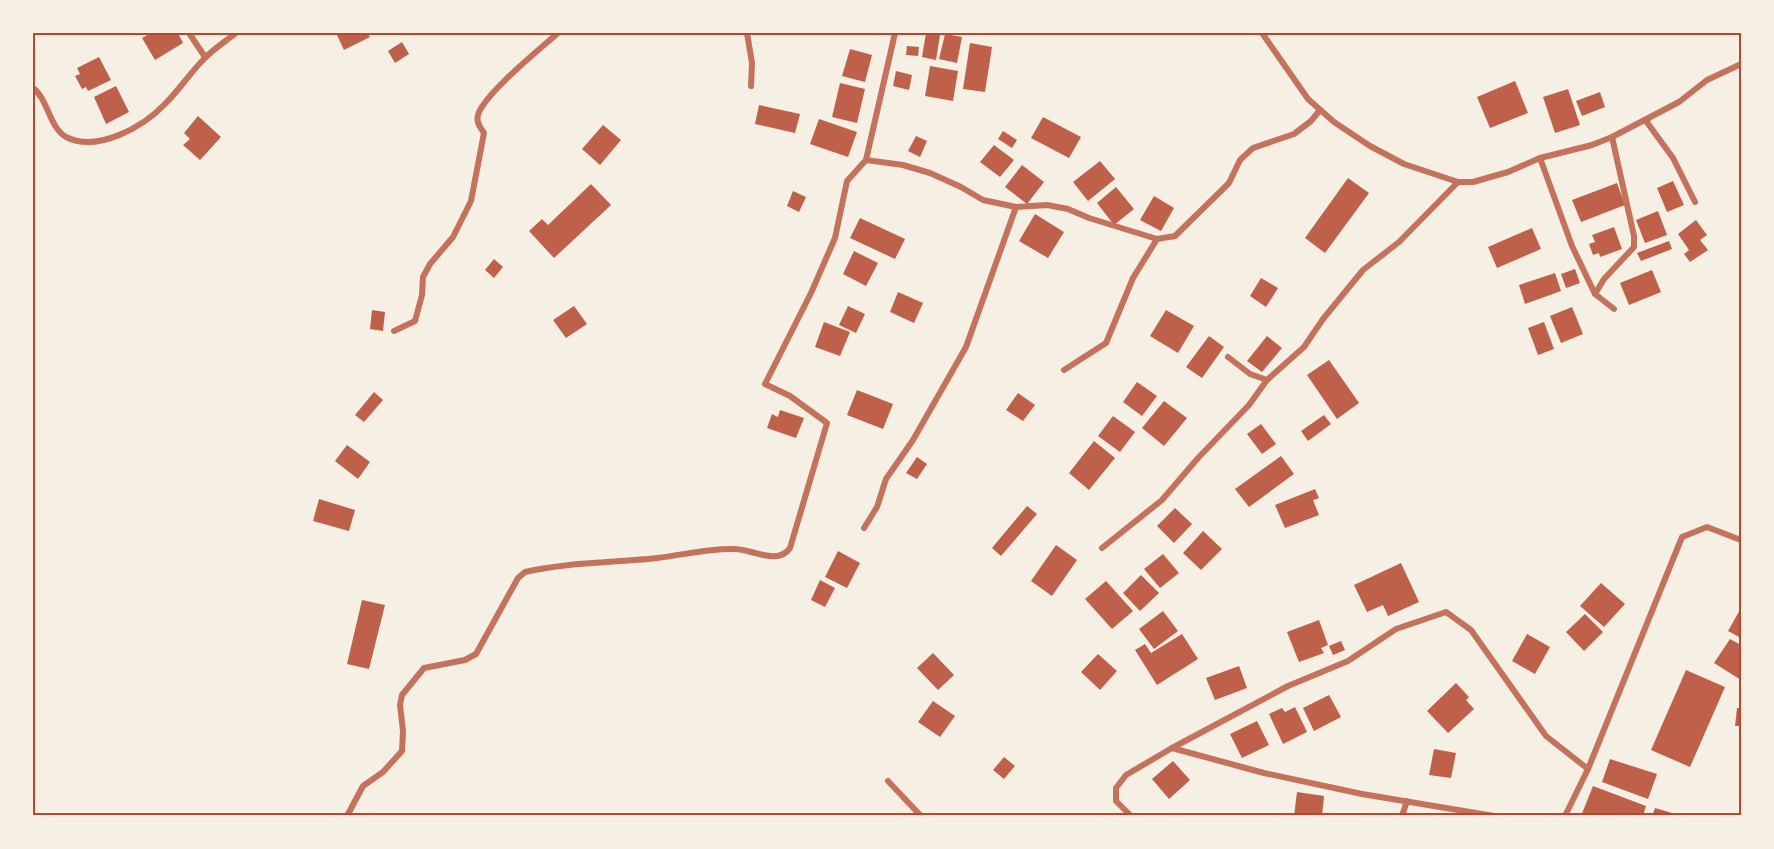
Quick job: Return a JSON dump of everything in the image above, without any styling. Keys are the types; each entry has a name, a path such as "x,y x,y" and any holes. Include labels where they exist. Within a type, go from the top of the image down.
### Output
{"street":[{"path":"189,33 205,57"},
{"path":"33,88 39,93 50,117 64,136 85,143 109,139 130,129 164,106 205,57 236,33"},
{"path":"394,330 415,321 422,295 423,276 453,237 471,201 484,133 478,124 477,116 483,106 549,36 558,33"},
{"path":"747,33 752,63 751,86"},
{"path":"347,816 363,786 383,772 402,751 404,731 400,705 402,695 424,668 465,660 476,654 518,578 525,572 659,558 696,551 736,549 778,558 786,554 790,548 827,423 789,396 765,384 811,293 835,238 847,181 866,160 895,33"},
{"path":"1262,33 1308,99 1334,122 1370,146 1404,164 1458,182 1473,182 1508,172 1540,158 1592,145 1612,137 1679,102 1707,80 1741,64"},
{"path":"866,160 903,165 951,182 983,200 1016,207 1047,205 1068,209 1089,218 1157,239 1175,236 1229,183 1240,160 1252,148 1294,134 1311,121 1320,110"},
{"path":"1649,118 1646,121 1673,158 1695,202"},
{"path":"1595,294 1604,279 1634,247 1634,236 1612,137"},
{"path":"1540,158 1572,246 1595,294 1614,309"},
{"path":"1102,548 1162,500 1198,458 1249,405 1268,380 1304,347 1323,319 1363,270 1399,242 1458,182"},
{"path":"864,528 877,507 886,479 913,440 966,347 1016,207"},
{"path":"1064,370 1106,344 1133,278 1157,239"},
{"path":"1228,357 1250,374 1268,380"},
{"path":"1565,816 1588,769 1682,537 1707,527 1741,540"},
{"path":"1131,816 1116,801 1116,788 1126,775 1288,686 1348,661 1396,629 1446,612 1471,630 1546,736 1588,769"},
{"path":"1172,748 1264,773 1494,816"},
{"path":"888,781 921,816"},
{"path":"1402,816 1407,801"}],"building":[{"path":"151,33 178,33 183,43 155,60 142,38"},
{"path":"336,33 367,33 370,37 344,50"},
{"path":"926,33 940,35 936,60 922,57"},
{"path":"945,34 962,37 957,63 939,59"},
{"path":"402,42 409,54 395,63 388,51"},
{"path":"970,43 992,47 985,92 963,89"},
{"path":"907,46 919,47 918,56 906,55"},
{"path":"850,49 872,55 865,82 842,76"},
{"path":"99,57 111,80 88,91 86,87 82,89 75,76 80,74 77,68"},
{"path":"930,66 958,71 953,101 925,96"},
{"path":"896,71 912,75 909,90 893,86"},
{"path":"1515,81 1528,113 1490,128 1477,97"},
{"path":"840,83 865,89 857,123 832,117"},
{"path":"116,86 129,112 106,124 94,97"},
{"path":"1568,89 1580,125 1555,133 1543,97"},
{"path":"1600,92 1605,107 1582,116 1576,101"},
{"path":"759,105 800,114 795,133 755,124"},
{"path":"198,116 221,137 200,160 183,145 190,139 184,133"},
{"path":"1043,117 1081,137 1069,158 1031,138"},
{"path":"819,119 857,132 848,157 810,144"},
{"path":"603,125 621,140 600,165 582,149"},
{"path":"1003,131 1017,140 1012,148 998,139"},
{"path":"916,136 927,141 920,157 908,151"},
{"path":"994,145 1014,160 1000,177 980,162"},
{"path":"1100,161 1115,179 1088,201 1073,182"},
{"path":"1022,165 1044,182 1027,204 1005,187"},
{"path":"1348,178 1369,193 1325,253 1305,238"},
{"path":"1673,181 1684,205 1667,212 1657,188"},
{"path":"1617,183 1625,205 1581,222 1572,200"},
{"path":"591,184 611,205 554,258 529,231 542,219 548,225"},
{"path":"1116,187 1134,209 1114,225 1097,203"},
{"path":"793,191 806,197 799,212 787,206"},
{"path":"1154,196 1174,208 1161,231 1140,220"},
{"path":"1658,211 1667,235 1645,243 1636,220"},
{"path":"1035,214 1064,232 1048,258 1019,241"},
{"path":"860,218 905,239 895,259 850,238"},
{"path":"1696,220 1707,235 1700,240 1708,250 1690,262 1684,254 1689,250 1678,234"},
{"path":"1614,227 1622,249 1600,257 1599,253 1593,255 1589,244 1595,242 1592,235"},
{"path":"1532,228 1541,249 1497,268 1488,247"},
{"path":"1669,241 1672,249 1641,261 1637,253"},
{"path":"854,251 878,263 866,286 843,274"},
{"path":"494,259 503,267 494,278 485,270"},
{"path":"1575,269 1580,283 1566,288 1561,274"},
{"path":"1652,270 1661,292 1629,305 1620,283"},
{"path":"1555,273 1561,291 1525,304 1519,285"},
{"path":"1261,278 1278,288 1266,307 1250,296"},
{"path":"898,292 923,303 914,323 890,312"},
{"path":"574,306 587,324 566,338 553,320"},
{"path":"848,306 865,314 856,333 839,325"},
{"path":"1572,307 1583,334 1561,343 1550,316"},
{"path":"372,310 385,312 383,331 370,329"},
{"path":"1166,310 1194,326 1178,353 1150,336"},
{"path":"824,322 850,332 840,356 815,347"},
{"path":"1544,322 1554,349 1538,355 1528,328"},
{"path":"1209,336 1224,347 1202,378 1186,367"},
{"path":"1267,336 1282,348 1262,372 1247,361"},
{"path":"1329,360 1359,403 1337,419 1307,375"},
{"path":"1137,382 1157,396 1142,416 1123,402"},
{"path":"857,390 893,404 883,429 847,415"},
{"path":"374,392 383,400 364,422 355,415"},
{"path":"1018,393 1035,405 1023,421 1006,410"},
{"path":"1164,401 1187,418 1164,446 1142,428"},
{"path":"780,410 804,418 796,438 767,428 772,414 778,417"},
{"path":"1324,415 1331,424 1308,441 1301,431"},
{"path":"1113,416 1135,432 1120,452 1098,436"},
{"path":"1261,424 1276,444 1262,454 1247,434"},
{"path":"1094,441 1115,458 1089,490 1069,473"},
{"path":"347,445 370,462 358,479 335,461"},
{"path":"1281,456 1294,474 1249,507 1235,489"},
{"path":"917,457 927,464 917,479 906,473"},
{"path":"1315,489 1319,498 1313,500 1319,515 1285,528 1275,505"},
{"path":"319,499 355,510 349,531 313,521"},
{"path":"1027,506 1037,514 1001,556 992,548"},
{"path":"1175,508 1192,524 1174,543 1157,526"},
{"path":"1203,531 1222,549 1201,570 1183,553"},
{"path":"1056,545 1077,560 1052,596 1031,581"},
{"path":"838,551 860,563 847,588 825,577"},
{"path":"1163,554 1179,573 1160,588 1144,569"},
{"path":"1401,563 1419,602 1388,616 1383,605 1367,612 1354,585"},
{"path":"1141,575 1159,593 1140,611 1123,593"},
{"path":"820,580 835,588 825,607 811,600"},
{"path":"1106,581 1133,611 1112,629 1085,599"},
{"path":"1601,583 1625,604 1604,627 1580,606"},
{"path":"362,600 385,605 369,669 347,664"},
{"path":"1741,608 1741,638 1728,631"},
{"path":"1163,611 1178,631 1154,649 1139,629"},
{"path":"1585,614 1603,632 1584,651 1566,632"},
{"path":"1319,620 1328,645 1321,648 1324,653 1299,662 1287,632"},
{"path":"1182,634 1198,659 1157,685 1135,650 1145,644 1151,653"},
{"path":"1527,634 1550,647 1535,674 1512,661"},
{"path":"1730,639 1741,645 1741,680 1714,663"},
{"path":"1341,641 1345,650 1333,655 1329,646"},
{"path":"933,653 954,675 938,690 917,668"},
{"path":"1098,654 1117,671 1100,690 1081,672"},
{"path":"1239,666 1247,688 1215,700 1206,678"},
{"path":"1686,670 1725,687 1690,767 1651,750"},
{"path":"1456,683 1469,697 1466,700 1474,709 1448,733 1427,711"},
{"path":"1329,695 1341,717 1314,731 1303,708"},
{"path":"933,701 955,716 940,737 918,722"},
{"path":"1295,707 1307,732 1283,744 1269,714 1282,708 1285,712"},
{"path":"1737,708 1741,708 1741,726 1735,726"},
{"path":"1257,721 1269,745 1242,758 1230,734"},
{"path":"1434,749 1456,753 1451,778 1429,775"},
{"path":"1004,757 1015,766 1004,779 993,770"},
{"path":"1610,759 1657,774 1648,799 1602,782"},
{"path":"1173,761 1190,780 1169,799 1152,779"},
{"path":"1593,786 1646,806 1643,816 1581,816"},
{"path":"1297,792 1324,796 1322,816 1294,816"},
{"path":"1655,808 1679,815 1679,816 1652,816"}]}
